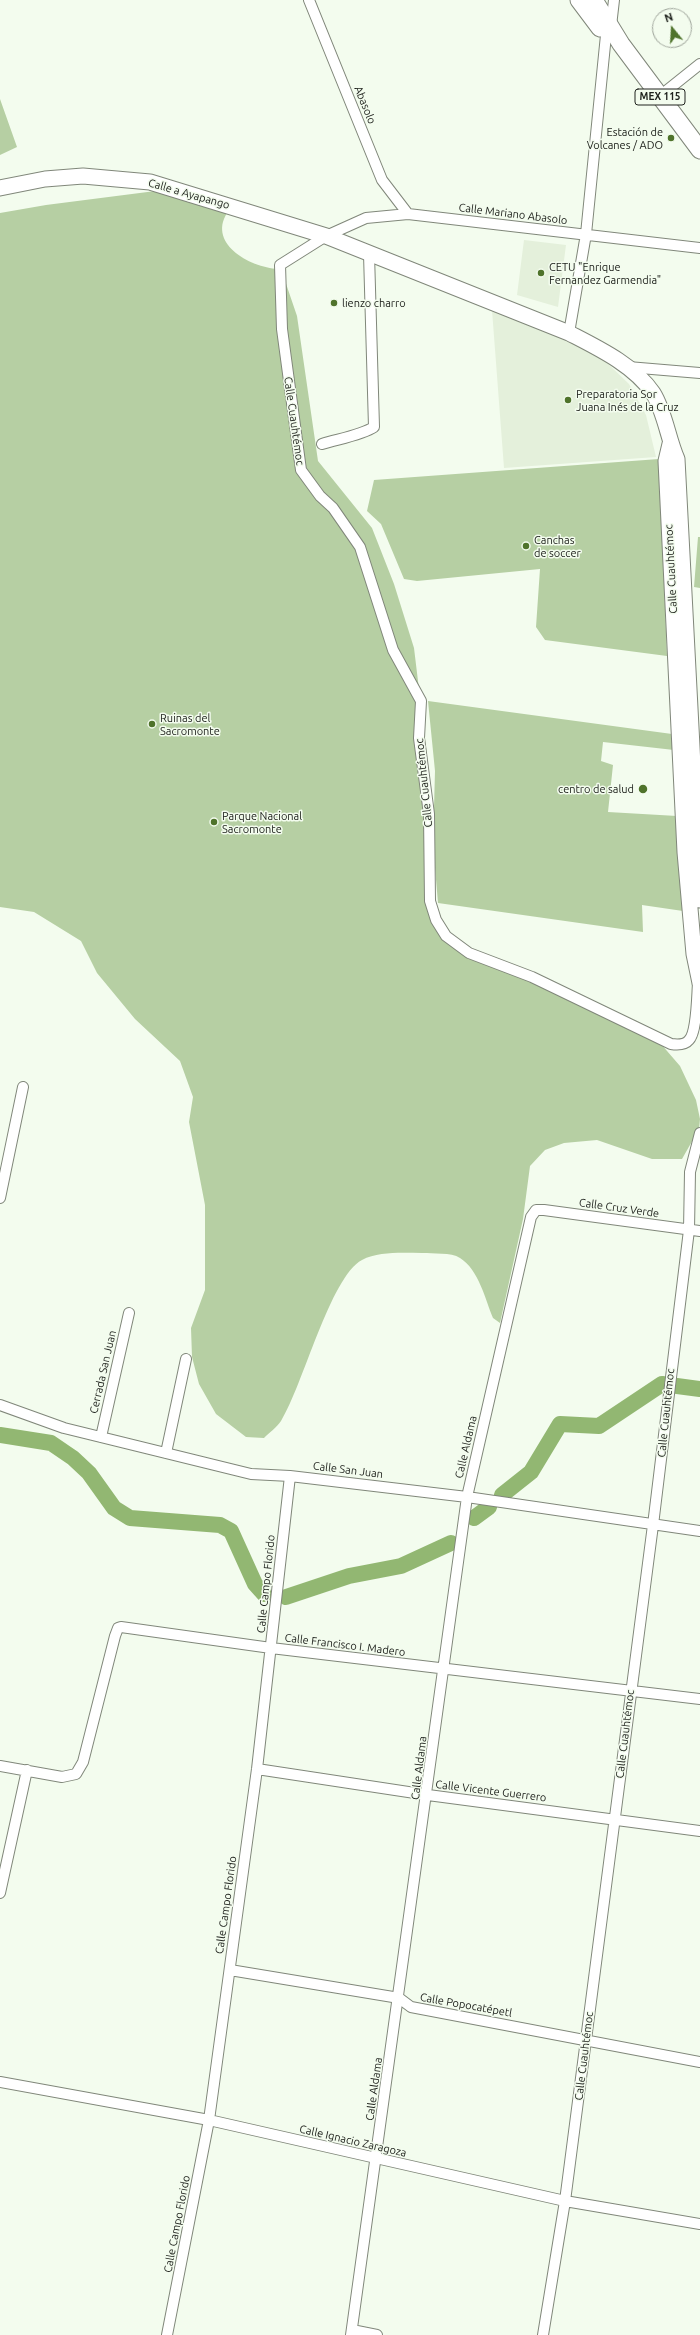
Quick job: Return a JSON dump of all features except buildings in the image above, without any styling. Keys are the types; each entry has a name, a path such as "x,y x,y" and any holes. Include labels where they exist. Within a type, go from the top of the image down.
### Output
{"main road":[{"name":"MEX 115","path":"578,0 613,35 700,150"},
{"name":"MEX 115","path":"594,0 613,35"},
{"name":"Calle a Ayapango","path":"0,188 45,179 82,176 150,182 326,236"},
{"name":"Calle Cuauhtémoc","path":"326,236 569,333 603,350 626,367 653,393 670,444 677,459 676,552 680,649 690,746 690,916 699,983"},
{"name":"Calle Cuauhtémoc","path":"689,812 700,900"}],"street":[{"name":"Abasolo","path":"309,0 382,180 408,214"},
{"path":"569,333 586,234 613,35 614,0"},
{"path":"660,96 700,64"},
{"name":"Calle Mariano Abasolo","path":"326,236 366,218 408,214 700,248"},
{"name":"Calle Cuauhtémoc","path":"326,236 280,265 282,329 301,470 320,496 333,508 360,547 393,650 421,701 419,738 429,814 430,901 436,920 446,936 469,953 532,977 671,1044 679,1045 685,1042 692,1035 699,983"},
{"path":"322,444 348,435 365,433 374,426 369,254"},
{"path":"626,367 700,374"},
{"path":"0,1198 23,1087"},
{"name":"Calle Cuauhtémoc","path":"544,2335 565,2201 630,1690 653,1525 670,1389 670,1374 689,1230 690,1172 700,1133"},
{"name":"Calle Cruz Verde","path":"536,1210 700,1231"},
{"name":"Calle Aldama","path":"351,2333 428,1795 443,1669 467,1497 531,1217 536,1210"},
{"name":"Cerrada San Juan","path":"101,1437 129,1313"},
{"path":"166,1453 186,1359"},
{"name":"Calle San Juan","path":"0,1405 64,1428 250,1474 290,1476 467,1497 700,1531"},
{"name":"Calle Campo Florido","path":"167,2335 209,2120 256,1769 290,1476"},
{"name":"Calle Francisco I. Madero","path":"27,1770 62,1777 76,1774 83,1762 118,1628 443,1669 700,1699"},
{"path":"0,1766 27,1770 0,1893"},
{"name":"Calle Vicente Guerrero","path":"256,1769 428,1795 614,1818 700,1831"},
{"name":"Calle Popocatépetl","path":"230,1970 399,1998 411,2007 586,2039 700,2062"},
{"name":"Calle Ignacio Zaragoza","path":"0,2082 209,2120 565,2201 700,2224"},
{"path":"351,2333 377,2335"}],"shaded area":[{"name":"CETU \"Enrique Fernandez Garmendia\"","path":"524,240 566,245 558,307 517,295"},
{"name":"Preparatoria Sor Juana Inés de la Cruz","path":"492,310 564,335 602,358 629,384 646,415 656,457 504,468"}],"green space":[{"path":"0,99 17,147 0,155"},
{"name":"Parque Nacional Sacromonte","path":"171,189 227,213 222,225 223,235 228,245 236,253 246,260 258,265 281,269 297,316 318,461 372,528 394,584 414,648 429,772 428,854 434,903 449,936 513,972 661,1044 680,1066 696,1100 700,1119 699,1129 682,1159 652,1159 597,1140 564,1143 545,1150 530,1166 523,1219 500,1323 493,1318 477,1277 467,1263 456,1256 442,1254 391,1253 376,1255 362,1260 350,1270 339,1287 328,1309 289,1405 281,1421 264,1438 246,1437 216,1414 199,1384 192,1357 191,1328 205,1290 205,1205 189,1122 193,1097 180,1061 135,1019 97,973 81,941 34,912 0,907 0,213 46,205"},
{"name":"Canchas de soccer","path":"659,459 667,656 545,640 536,627 540,569 417,581 404,579 381,524 367,511 374,480"},
{"path":"698,537 700,537 700,588 694,587"},
{"path":"428,701 672,734 674,750 603,742 601,761 613,765 608,812 677,816 683,911 642,905 643,932 438,903 433,844 435,771"}],"waterway":[{"path":"502,1495 531,1472 560,1424 599,1426 662,1384 700,1389"},
{"path":"0,1435 51,1443 73,1458 89,1473 114,1508 130,1518 220,1525 231,1531 255,1584 264,1594"},
{"path":"474,1518 489,1507"},
{"path":"286,1597 349,1576 401,1566 451,1543"}],"place":[{"name":"Estación de Volcanes / ADO","path":"671,138"},
{"name":"CETU \"Enrique Fernandez Garmendia\"","path":"541,273"},
{"name":"lienzo charro","path":"334,303"},
{"name":"Preparatoria Sor Juana Inés de la Cruz","path":"568,400"},
{"name":"Canchas de soccer","path":"526,546"},
{"name":"Ruinas del Sacromonte","path":"152,724"},
{"name":"centro de salud","path":"643,789"},
{"name":"Parque Nacional Sacromonte","path":"214,822"}]}
